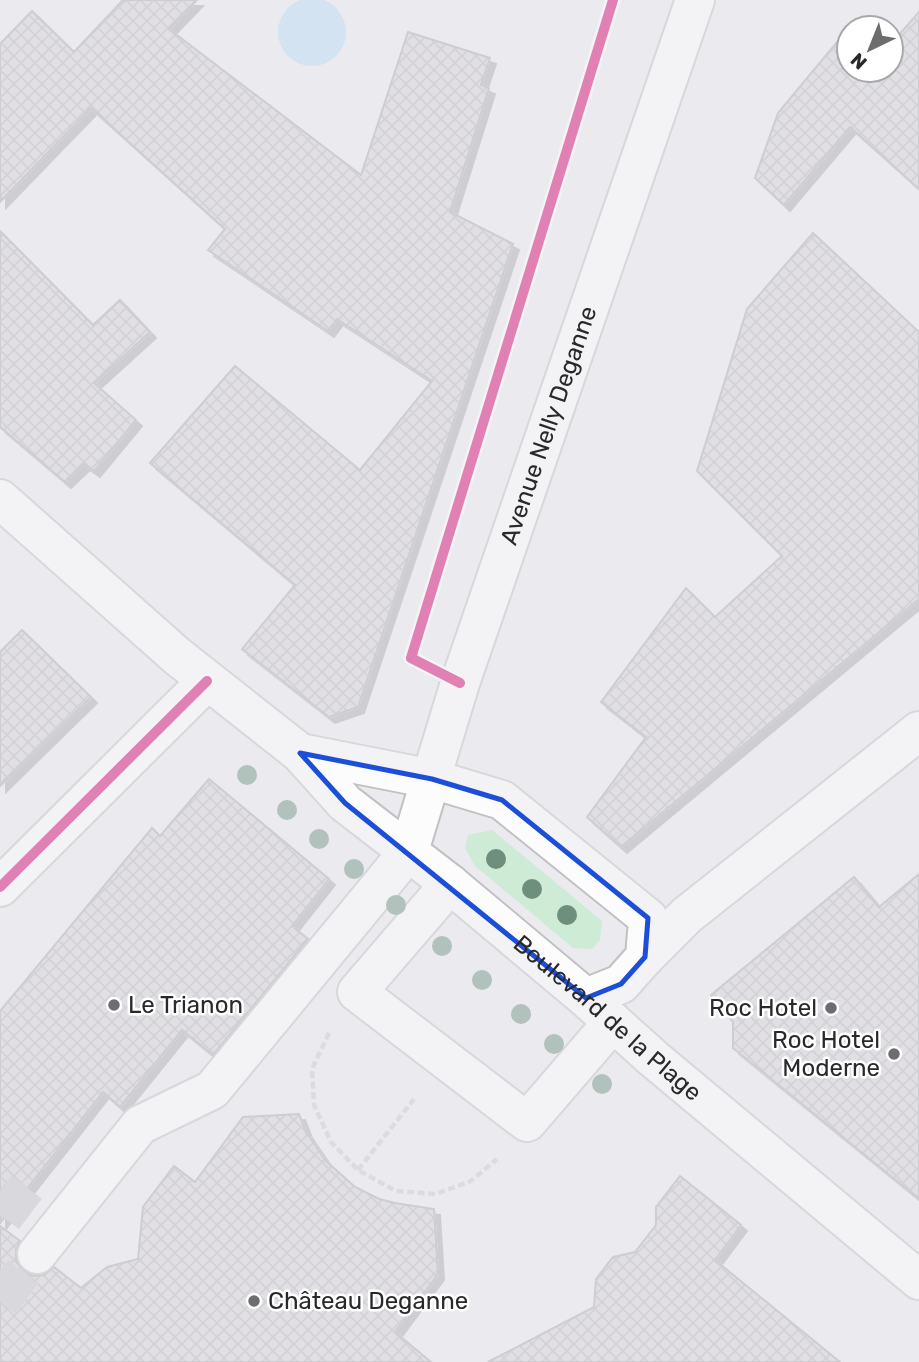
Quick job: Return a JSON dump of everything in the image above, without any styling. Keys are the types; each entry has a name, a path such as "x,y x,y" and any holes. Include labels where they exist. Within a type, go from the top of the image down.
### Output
{"main road":[{"name":"Avenue Nelly Deganne","path":"408,851 432,779 442,736 695,0"},
{"name":"Boulevard de la Plage","path":"0,499 207,681 300,753 345,803 450,884 919,1280"},
{"path":"0,887 207,681"},
{"path":"450,884 357,992 527,1122 599,1010 645,957 687,915 919,731"},
{"name":"Boulevard de la Plage","path":"300,753 432,779 502,800 648,918"},
{"path":"37,1254 140,1125 212,1090 408,851"},
{"path":"645,957 648,918 687,915"}],"path":[{"path":"357,992 327,1036 313,1069 314,1105 331,1142 358,1170 396,1191 436,1194 471,1181 495,1162 527,1122"},
{"path":"358,1170 444,1060"}],"highlighted area":[{"path":"300,753 432,779 502,800 648,918 645,957 621,984 586,998 345,803"}],"green space":[{"path":"492,830 602,921 600,940 592,949 573,948 475,866 465,848 468,835"}],"water":[{"path":"312,-2 325,1 336,8 343,19 346,32 343,45 336,56 325,63 312,66 299,63 288,56 281,45 278,32 281,19 288,8 299,1"}],"building":[{"path":"123,0 197,0 169,29 361,175 408,32 490,58 481,85 489,88 450,212 513,244 358,707 329,717 242,649 295,585 150,463 235,366 360,470 432,381 337,319 328,331 208,250 225,229 91,108 0,202 0,44 32,11 74,52"},
{"path":"919,12 919,189 850,127 784,205 755,178 778,113 835,44 835,84 905,84 905,28"},
{"path":"0,231 93,325 120,300 150,332 94,383 136,420 94,471 84,464 65,482 0,427"},
{"path":"813,233 919,332 919,599 621,847 587,817 646,737 601,702 686,588 715,617 782,556 697,471 747,309"},
{"path":"22,630 91,697 0,786 0,652"},
{"path":"209,779 329,879 292,926 308,939 213,1055 182,1030 120,1107 103,1092 0,1223 0,1011 152,828 160,836"},
{"path":"919,874 919,1199 733,1048 733,1022 711,995 854,877 879,907"},
{"path":"299,1114 306,1132 326,1161 355,1187 379,1199 434,1209 438,1274 395,1332 431,1362 0,1362 0,1226 20,1241 16,1250 16,1261 24,1271 34,1276 44,1275 54,1267 81,1288 107,1267 138,1259 143,1207 174,1166 195,1182 243,1117"},
{"path":"680,1176 741,1225 715,1260 840,1362 488,1362 594,1307 596,1279 613,1257 635,1252 656,1225 656,1207"}],"tunnel":[{"path":"0,1191 53,1231"},
{"path":"0,1302 37,1254"}],"cycle path":[{"path":"460,683 411,658 613,0"},
{"path":"0,887 207,681"}],"place":[{"name":"Le Trianon","path":"114,1005"},
{"name":"Roc Hotel","path":"831,1008"},
{"name":"Roc Hotel Moderne","path":"894,1054"},
{"name":"Château Deganne","path":"254,1301"}]}
